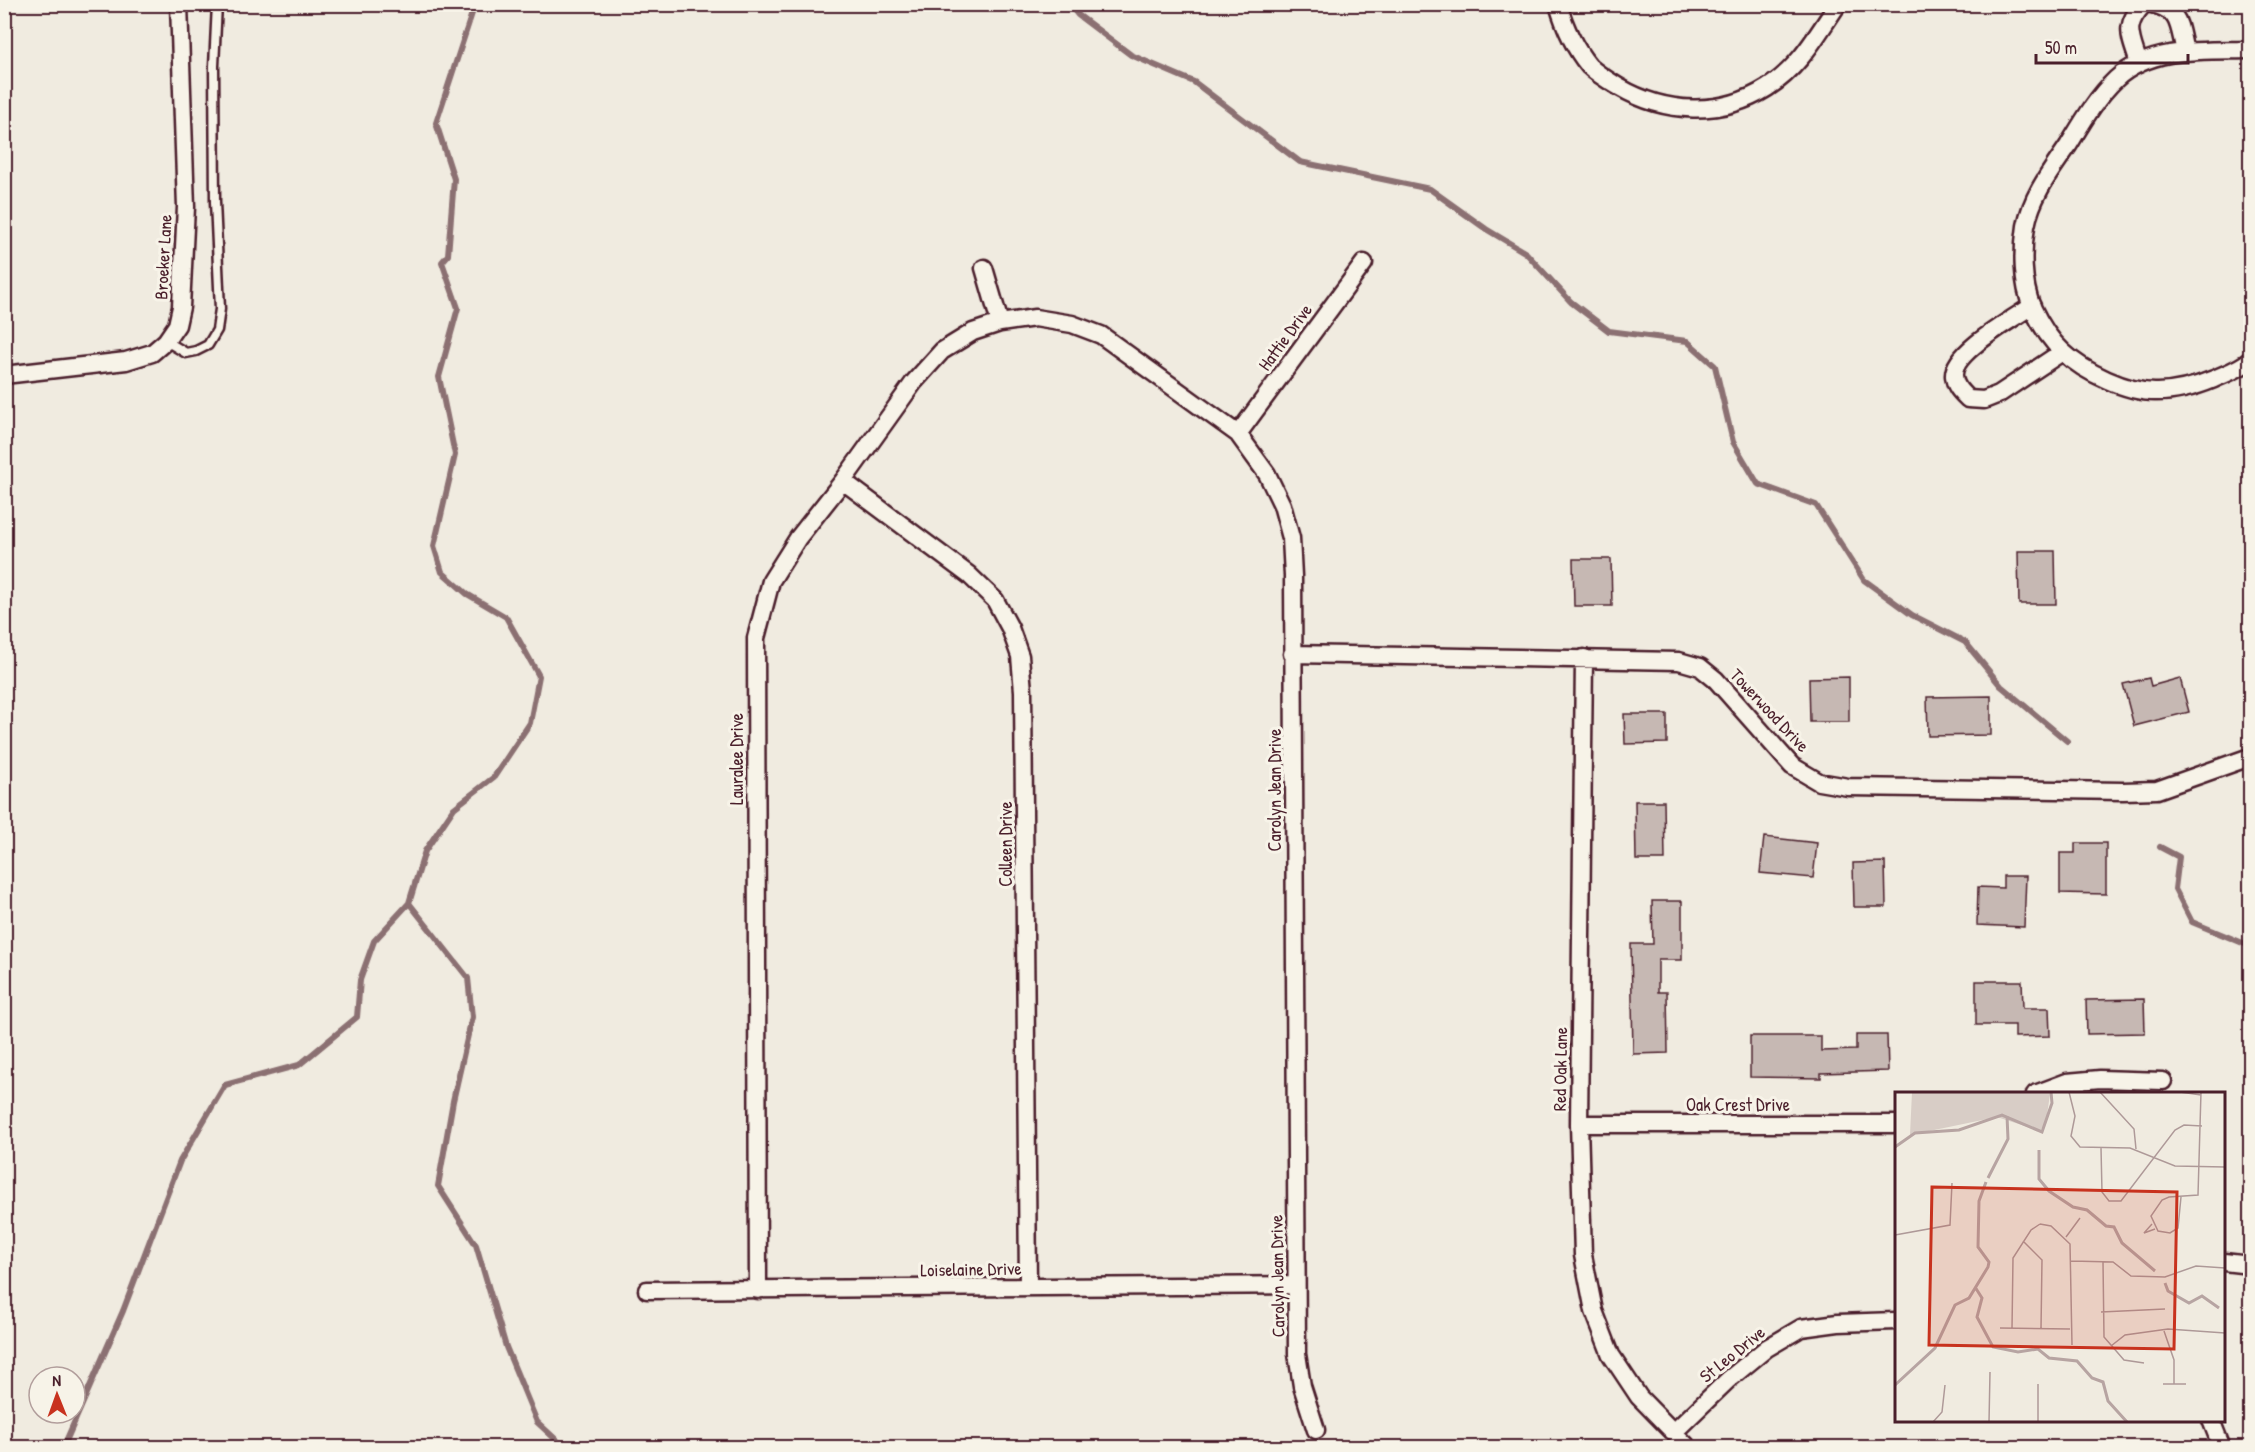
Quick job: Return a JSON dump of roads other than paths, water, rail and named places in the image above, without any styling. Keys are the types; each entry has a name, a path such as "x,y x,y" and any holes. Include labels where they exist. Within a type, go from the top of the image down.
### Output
{"street":[{"name":"Broeker Lane","path":"166,341 177,325 181,307 186,207 179,4"},
{"path":"1558,4 1562,19 1590,66 1635,96 1655,104 1682,109 1712,107 1743,101 1767,88 1795,67 1838,4"},
{"path":"2139,64 2130,33 2132,16 2144,4"},
{"path":"2151,4 2165,7 2177,18 2186,51"},
{"path":"2248,368 2199,385 2156,393 2120,386 2085,368 2062,352 2045,330 2032,306 2026,287 2024,256 2026,226 2033,200 2094,105 2116,79 2139,64 2159,56 2186,51 2250,50"},
{"name":"Hattie Drive","path":"1238,434 1364,263"},
{"path":"984,268 1000,323"},
{"path":"2032,306 1970,348 1960,359 1953,374 1957,388 1968,399 1984,400 1999,394 2062,352"},
{"name":"Carolyn Jean Drive","path":"1000,323 1035,318 1072,324 1101,335 1238,434 1267,474 1282,505 1291,538 1297,1354 1302,1386 1316,1430"},
{"name":"Lauralee Drive","path":"759,1290 756,638 771,581 798,538 843,481 914,382 942,351 973,332 1000,323"},
{"path":"4,375 126,361 152,353 166,341"},
{"name":"Colleen Drive","path":"843,481 969,576 995,600 1011,628 1020,656 1023,715 1028,1287"},
{"name":"Towerwood Drive","path":"1292,654 1679,661 1700,667 1716,680 1792,766 1819,782 1848,787 2157,790 2250,757"},
{"name":"Red Oak Lane","path":"1584,658 1579,1124 1583,1255 1594,1311 1611,1355 1639,1397 1689,1448"},
{"path":"2040,1092 2067,1082 2089,1080 2163,1081"},
{"name":"Oak Crest Drive","path":"1579,1124 1895,1124"},
{"path":"2225,1262 2250,1265"},
{"name":"Loiselaine Drive","path":"647,1290 1296,1285"},
{"name":"St Leo Drive","path":"1674,1432 1728,1380 1759,1354 1801,1328 1838,1323 1895,1321"},
{"path":"2212,1422 2222,1448"}],"lane":[{"path":"166,341 186,353 196,351 208,345 217,330 220,309 215,191 214,66 217,4"}],"waterway":[{"path":"63,1448 123,1311 180,1161 225,1085 299,1065 357,1017 360,980 374,941 409,903 425,851 454,808 494,777 530,723 539,676 506,617 467,594 442,572 434,546 455,455 439,377 458,308 442,262 448,255 454,179 436,123 475,4"},
{"path":"1069,4 1078,15 1131,55 1194,82 1300,162 1430,189 1486,229 1526,253 1571,302 1609,331 1687,341 1715,366 1733,442 1758,484 1816,505 1864,580 1912,615 1965,642 2001,686 2067,741"},
{"path":"2160,847 2179,857 2175,889 2192,922 2250,946"},
{"path":"409,903 468,978 472,1017 453,1101 438,1186 476,1245 506,1347 537,1422 565,1448"}]}
